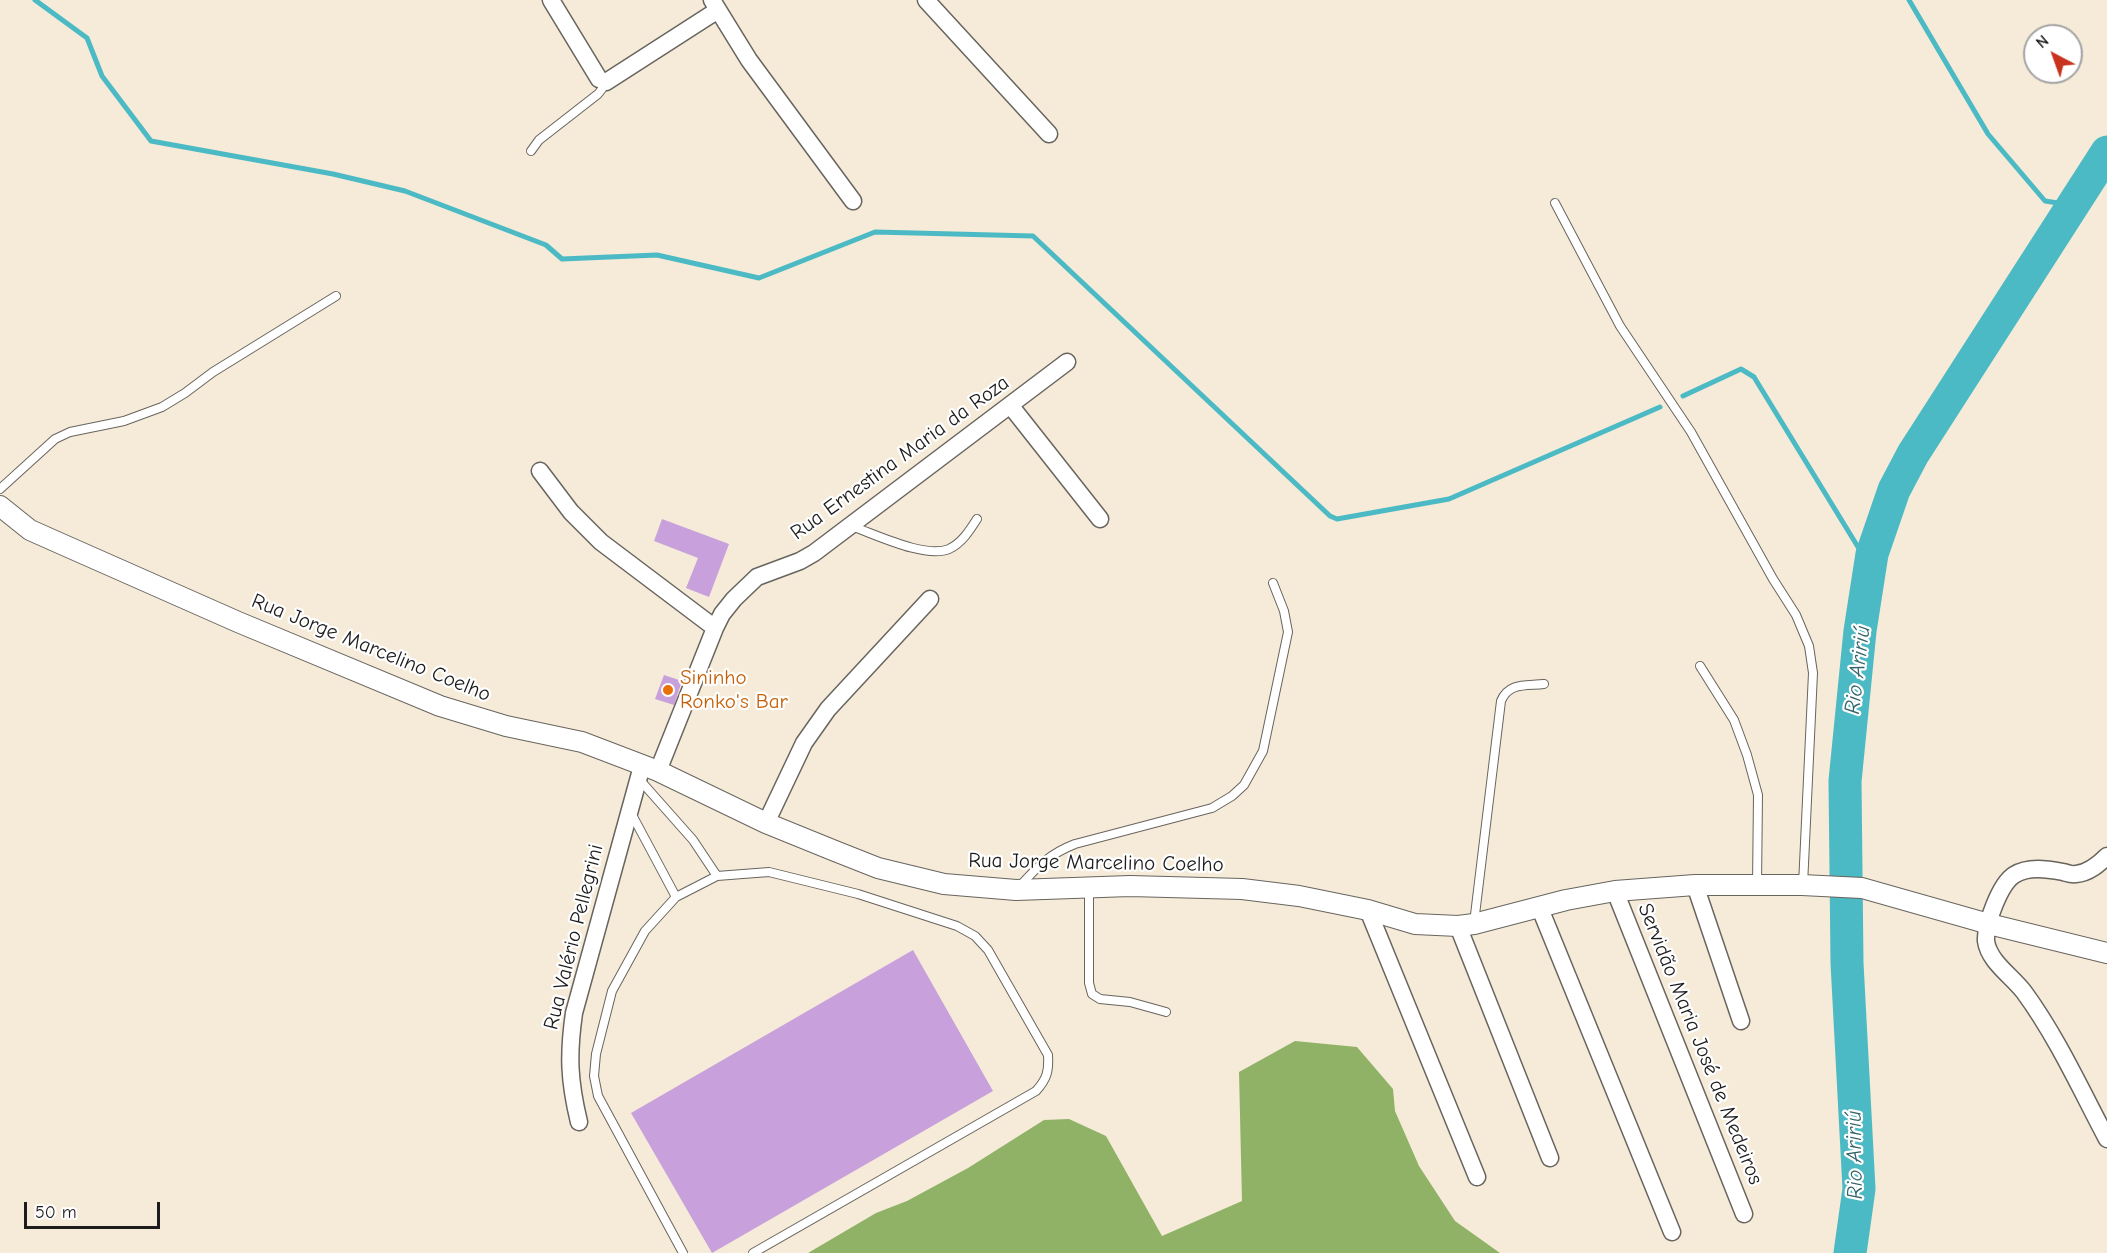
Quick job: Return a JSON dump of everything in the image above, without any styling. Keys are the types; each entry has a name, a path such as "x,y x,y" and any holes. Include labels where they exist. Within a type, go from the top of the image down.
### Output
{"street":[{"path":"551,0 599,79 606,81 715,5 749,60 854,201"},
{"path":"926,0 1049,134"},
{"name":"Rua Ernestina Maria da Roza","path":"646,772 722,614 734,599 757,577 800,561 851,526 1067,362"},
{"path":"1010,405 1100,519"},
{"path":"540,471 571,512 601,542 715,628"},
{"name":"Rua Jorge Marcelino Coelho","path":"0,506 30,530 238,622 440,706 506,726 582,742 646,772 878,868 944,884 1016,890 1130,886 1242,889 1299,896 1368,910 1415,924 1466,925 1539,906 1615,891 1695,885 1803,885 1862,888 1989,924 2107,953"},
{"path":"766,823 804,743 828,709 930,598"},
{"name":"Rua Valério Pellegrini","path":"579,1122 569,1066 574,1014 630,811 646,772"},
{"path":"2107,856 2096,867 2076,874 2041,868 2016,873 2000,890 1993,908 1986,941 1995,961 2023,991 2061,1053 2107,1139"},
{"path":"1695,885 1741,1021"},
{"name":"Servidão Maria José de Medeiros","path":"1615,891 1744,1214"},
{"path":"1539,906 1672,1232"},
{"path":"1368,910 1478,1178"},
{"path":"1466,925 1550,1158"}],"lane":[{"path":"531,151 539,140 598,94 606,81"},
{"path":"1555,202 1620,326 1691,432 1773,579 1796,615 1809,646 1813,673 1803,885"},
{"path":"0,489 55,439 70,432 124,421 162,406 336,296"},
{"path":"851,526 922,550 936,551 948,549 959,543 977,519"},
{"path":"1016,890 1041,862 1057,851 1075,844 1212,808 1244,786 1263,752 1288,632 1284,611 1273,583"},
{"path":"1700,666 1734,720 1758,795 1756,886"},
{"path":"1466,925 1501,701 1504,693 1509,689 1544,684"},
{"path":"646,772 717,876"},
{"path":"630,811 676,897"},
{"path":"683,1253 598,1096 594,1076 596,1054 612,991 645,931 676,897 717,876 768,872 858,894 957,926 975,936 988,950 1048,1055 1049,1069 1045,1081 1036,1091 753,1253"},
{"path":"1089,888 1089,983 1092,994 1100,999 1137,1003 1166,1012"}],"green space":[{"path":"1295,1041 1357,1047 1393,1089 1395,1111 1419,1166 1455,1221 1500,1253 808,1253 876,1213 907,1201 968,1168 1044,1120 1069,1119 1106,1136 1162,1236 1242,1201 1239,1072"}],"building":[{"path":"662,519 729,544 709,597 686,588 698,558 654,541"},
{"name":"Sininho Ronko's Bar","path":"664,675 682,681 674,705 655,699"},
{"path":"913,950 993,1091 712,1253 631,1113"}],"waterway":[{"path":"35,0 87,38 102,76 151,141 333,174 405,191 546,245 562,259 657,255 759,278 875,232 1033,236 1330,516 1337,519 1449,499 1660,407"},
{"path":"1909,0 1988,134 2045,201 2071,205"},
{"name":"Rio Aririú","path":"1850,1253 1859,1189 1847,963 1845,781 1860,631 1872,554 1894,490 1913,454 2107,152"},
{"path":"1683,396 1741,369 1754,377 1858,547 1865,554 1872,554"}],"place":[{"name":"Sininho Ronko's Bar","path":"668,690"}]}
